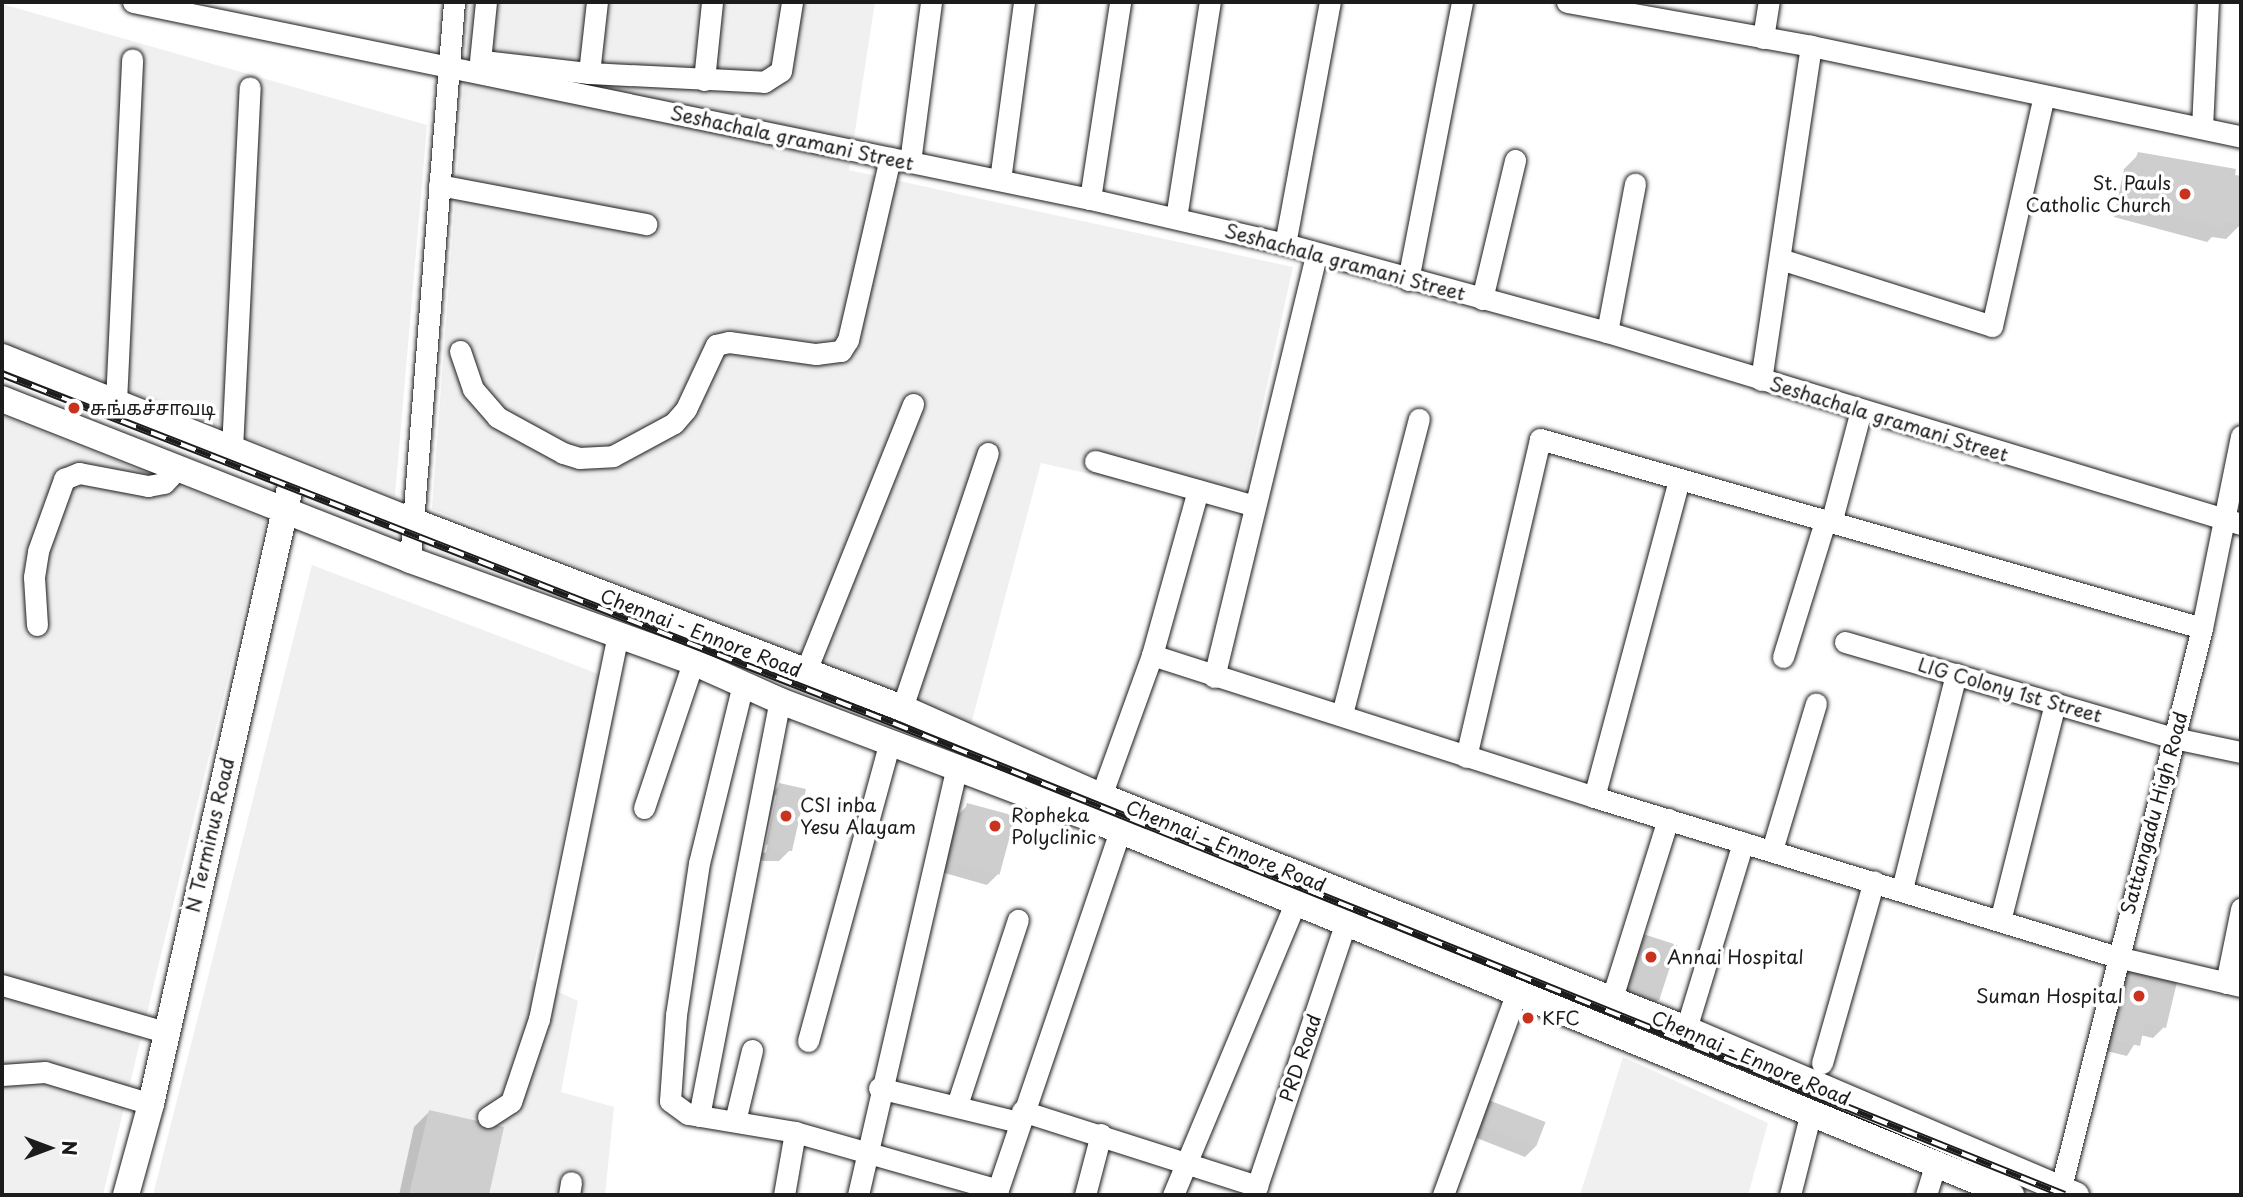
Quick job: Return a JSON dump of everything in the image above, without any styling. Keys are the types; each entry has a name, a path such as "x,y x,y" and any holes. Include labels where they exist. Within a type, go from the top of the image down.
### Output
{"main road":[{"name":"Chennai - Ennore Road","path":"2,357 415,522 902,708 1101,796 1686,1029 2065,1193"},
{"name":"Chennai - Ennore Road","path":"2,399 410,560 693,662 780,701 1120,831 1346,921 1810,1116 2011,1195"},
{"name":"N Terminus Road","path":"126,1195 150,1104 294,474"}],"street":[{"path":"133,2 449,62 480,61 589,73 764,82 781,71 792,2"},
{"path":"410,560 454,2"},
{"path":"480,61 486,2"},
{"path":"589,73 597,2"},
{"path":"704,80 712,2"},
{"path":"460,351 473,389 497,417 563,453 579,458 614,456 674,423 686,409 716,345 729,342 816,354 841,351 848,340 900,160 931,2"},
{"path":"1000,180 1024,2"},
{"path":"1090,199 1120,2"},
{"path":"1176,218 1210,2"},
{"path":"1285,244 1330,2"},
{"path":"1408,280 1462,2"},
{"path":"1567,2 1811,46 2241,137"},
{"path":"1763,38 1769,2"},
{"path":"2202,128 2208,2"},
{"path":"1761,380 1811,46"},
{"path":"116,402 132,58"},
{"name":"Seshachala gramani Street","path":"449,62 1090,199 1285,244 1316,256 1607,332 2233,522"},
{"path":"232,449 250,87"},
{"path":"1780,259 1992,326 2044,96"},
{"path":"1482,299 1515,160"},
{"path":"1607,332 1635,184"},
{"path":"439,185 646,224"},
{"path":"1214,677 1316,256"},
{"path":"806,673 913,404"},
{"path":"1783,657 1828,522 1861,410"},
{"path":"1342,714 1419,419"},
{"name":"Sattangadu High Road","path":"2065,1193 2117,957 2202,628 2233,522 2241,436"},
{"path":"1466,757 1540,439 2202,628"},
{"path":"902,708 988,453"},
{"path":"1094,461 1255,506"},
{"path":"37,625 34,578 38,551 64,479 79,472 148,486 164,483 177,469"},
{"path":"1594,797 1679,480"},
{"path":"1101,796 1152,655 1198,490"},
{"path":"488,1117 511,1102 539,1019 618,635"},
{"name":"LIG Colony 1st Street","path":"1845,642 2174,737 2241,752"},
{"path":"1152,655 1214,677 1342,714 1466,757 2117,957 2234,985 2241,909"},
{"path":"644,808 693,662"},
{"path":"1902,889 1956,674"},
{"path":"743,684 699,863 669,1079 668,1092 674,1108 699,1116 795,1132 997,1193 1020,1117 1120,831"},
{"path":"699,1116 780,701"},
{"path":"1772,850 1816,703"},
{"path":"2000,921 2055,703"},
{"path":"808,1041 890,742"},
{"path":"858,1195 879,1088 956,769"},
{"path":"1611,1001 1668,819"},
{"path":"1686,1029 1743,842"},
{"path":"1822,1063 1874,881"},
{"path":"1173,1195 1189,1163 1260,978 1296,901"},
{"path":"957,1105 1018,920"},
{"name":"PRD Road","path":"1256,1193 1346,921"},
{"path":"2,985 165,1032"},
{"path":"1443,1195 1516,994"},
{"path":"736,1121 752,1050"},
{"path":"2,1075 45,1072 150,1104"},
{"path":"879,1088 1101,1134 1189,1163 1256,1193"},
{"path":"1790,1195 1810,1116"},
{"path":"784,1195 795,1132"},
{"path":"1085,1195 1101,1134"},
{"path":"1926,1195 1935,1166"}],"shaded area":[{"path":"470,2 875,2 849,170 1293,267 1240,508 1041,463 971,724 432,509"},
{"path":"2,4 427,125 395,496 2,343"},
{"path":"2,416 266,520 103,1195 2,1195"},
{"path":"312,565 601,675 530,979 578,1001 561,1092 614,1107 605,1195 153,1195"},
{"path":"1623,1057 1768,1123 1748,1195 1580,1195"}],"building":[{"name":"St. Pauls Catholic Church","path":"2138,152 2236,169 2235,175 2241,176 2241,225 2224,222 2223,228 2127,202 2129,176"},
{"name":"CSI inba Yesu Alayam","path":"779,783 806,789 792,851 776,851 766,844"},
{"path":"967,803 1015,816 1000,875 951,862"},
{"path":"1640,933 1677,945 1659,1000 1622,988"},
{"path":"2125,966 2178,978 2166,1028 2145,1023 2140,1046 2108,1039"},
{"path":"1483,1098 1546,1122 1536,1146 1474,1122"},
{"path":"429,1110 504,1127 489,1195 409,1195"}],"railway":[{"path":"2,374 893,723 2065,1195"}],"place":[{"name":"St. Pauls Catholic Church","path":"2185,194"},
{"name":"சுங்கச்சாவடி","path":"74,408"},
{"name":"CSI inba Yesu Alayam","path":"786,816"},
{"name":"Ropheka Polyclinic","path":"995,826"},
{"name":"Annai Hospital","path":"1651,957"},
{"name":"Suman Hospital","path":"2139,996"},
{"name":"KFC","path":"1528,1018"}]}
